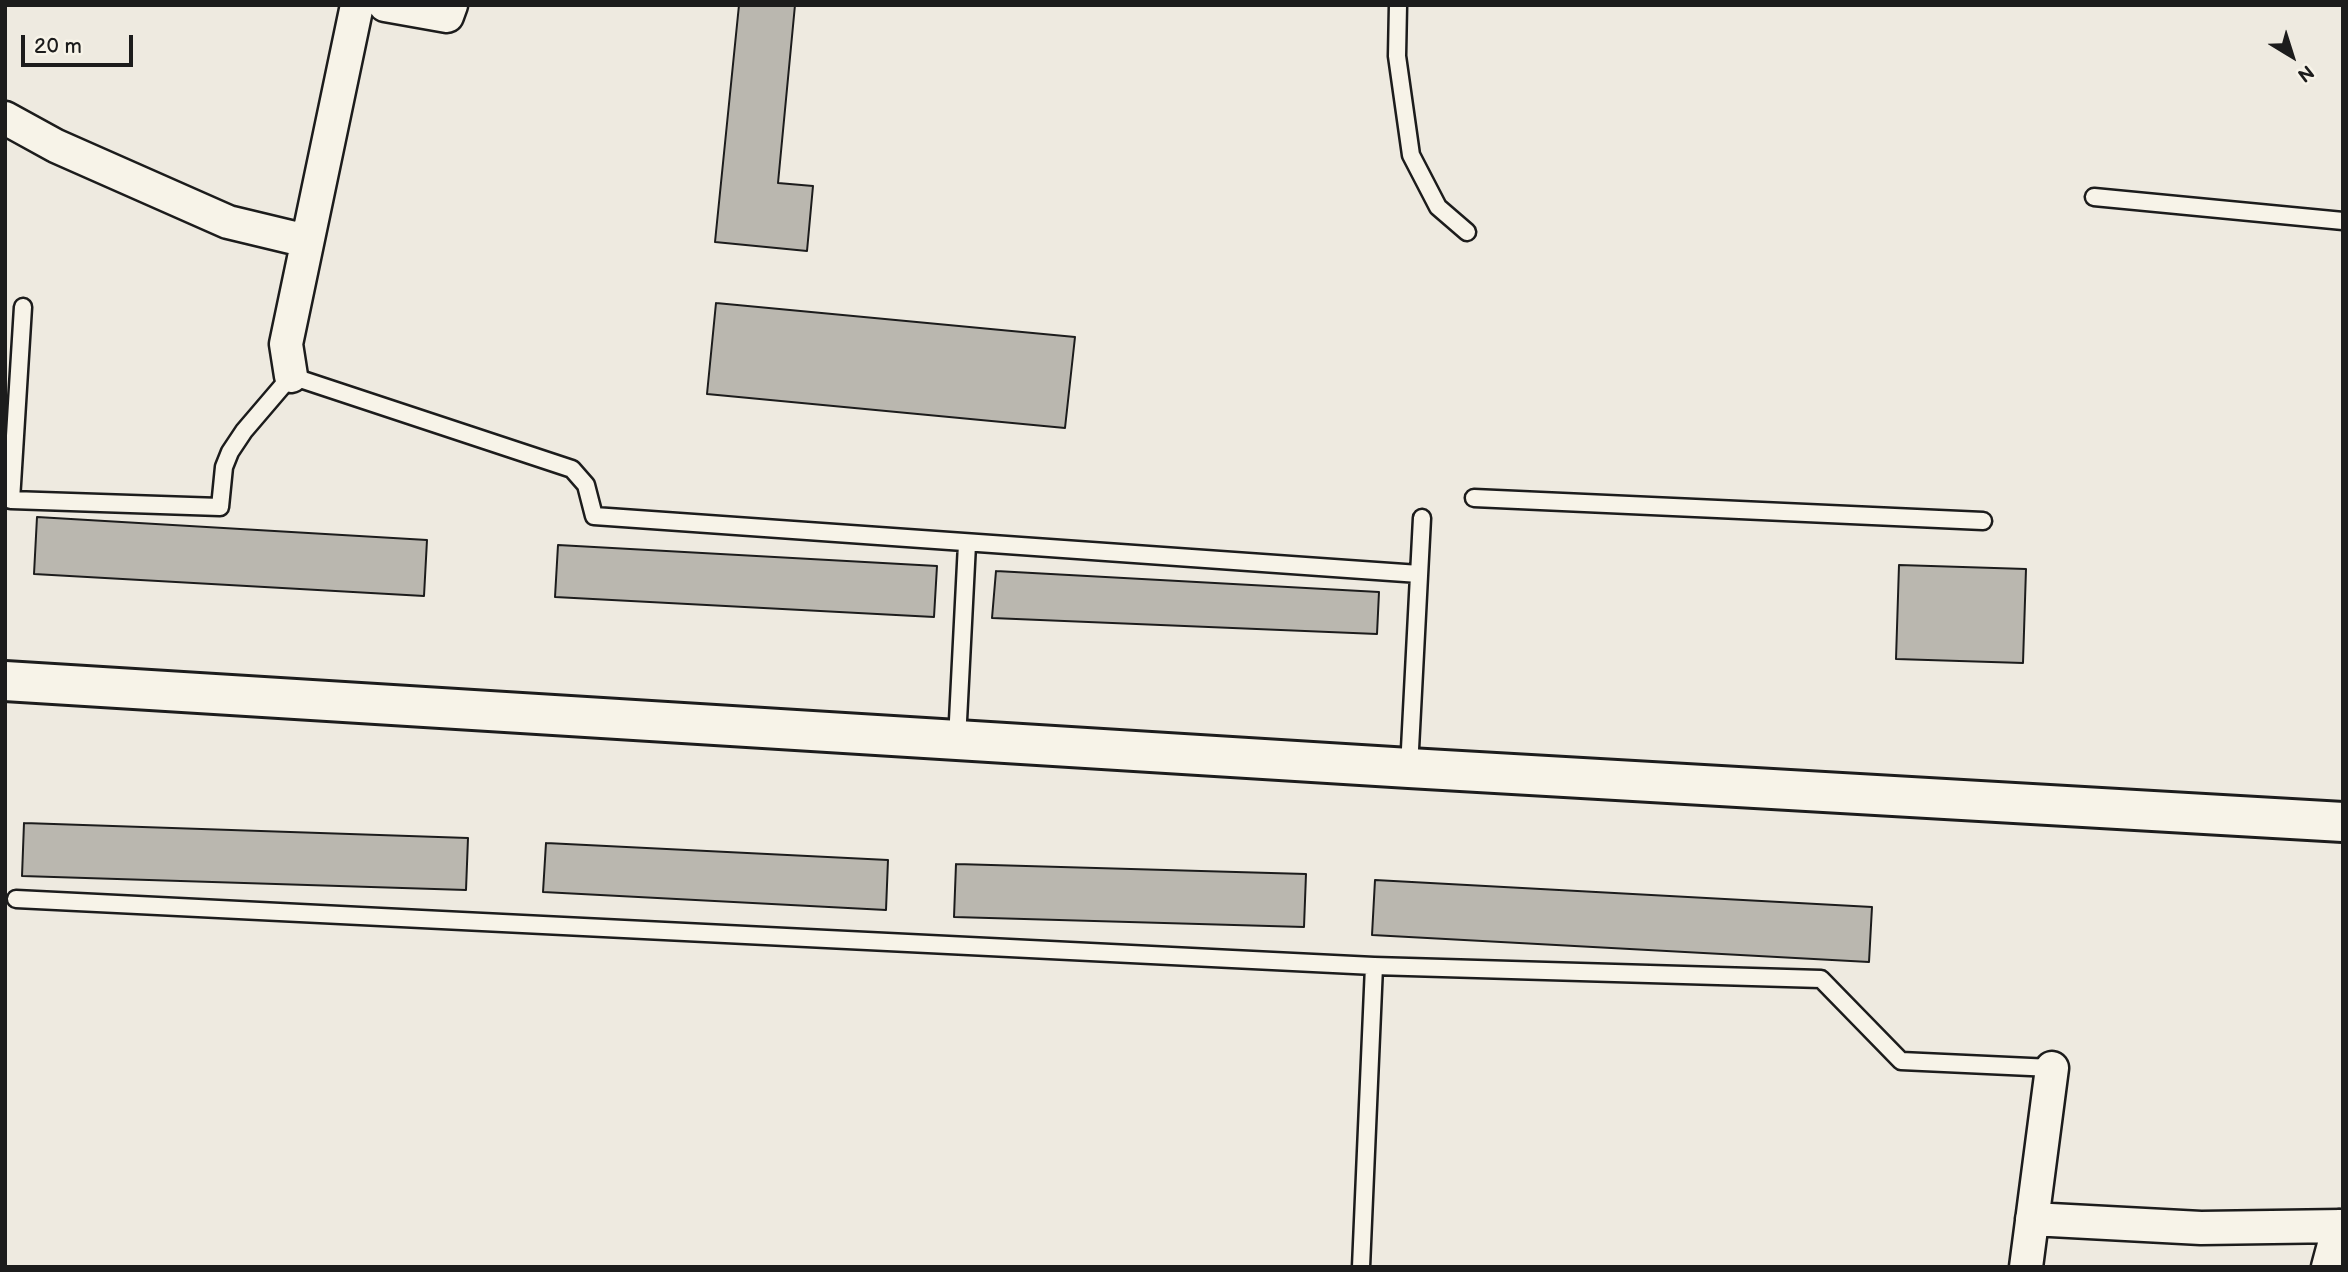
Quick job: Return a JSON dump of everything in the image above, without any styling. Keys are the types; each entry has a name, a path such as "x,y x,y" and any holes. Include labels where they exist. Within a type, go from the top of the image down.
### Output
{"main road":[{"path":"5,681 1409,768 2343,822"}],"street":[{"path":"291,376 286,344 358,5"},
{"path":"385,5 447,16 451,5"},
{"path":"5,118 56,146 228,222 307,241"},
{"path":"2026,1267 2052,1068"},
{"path":"2032,1219 2201,1228 2341,1226 2328,1267"}],"lane":[{"path":"1398,5 1397,56 1411,155 1438,207 1467,232"},
{"path":"2094,197 2343,221"},
{"path":"23,307 11,500 220,507 224,467 230,452 244,430 291,376 572,469 586,485 594,516 1419,574"},
{"path":"1474,498 1983,521"},
{"path":"1409,768 1422,518"},
{"path":"957,740 967,544"},
{"path":"16,899 1374,967 1821,979 1901,1061 2052,1068"},
{"path":"1361,1267 1374,967"}],"building":[{"path":"739,5 795,5 778,183 813,186 807,251 715,242"},
{"path":"716,303 1075,337 1065,428 707,394"},
{"path":"37,517 427,540 424,596 34,574"},
{"path":"558,545 937,566 934,617 555,597"},
{"path":"1899,565 2026,569 2023,663 1896,659"},
{"path":"996,571 1379,592 1377,634 992,618"},
{"path":"24,823 468,838 466,890 22,876"},
{"path":"546,843 888,860 886,910 543,892"},
{"path":"956,864 1306,874 1304,927 954,917"},
{"path":"1375,880 1872,907 1869,962 1372,935"}]}
